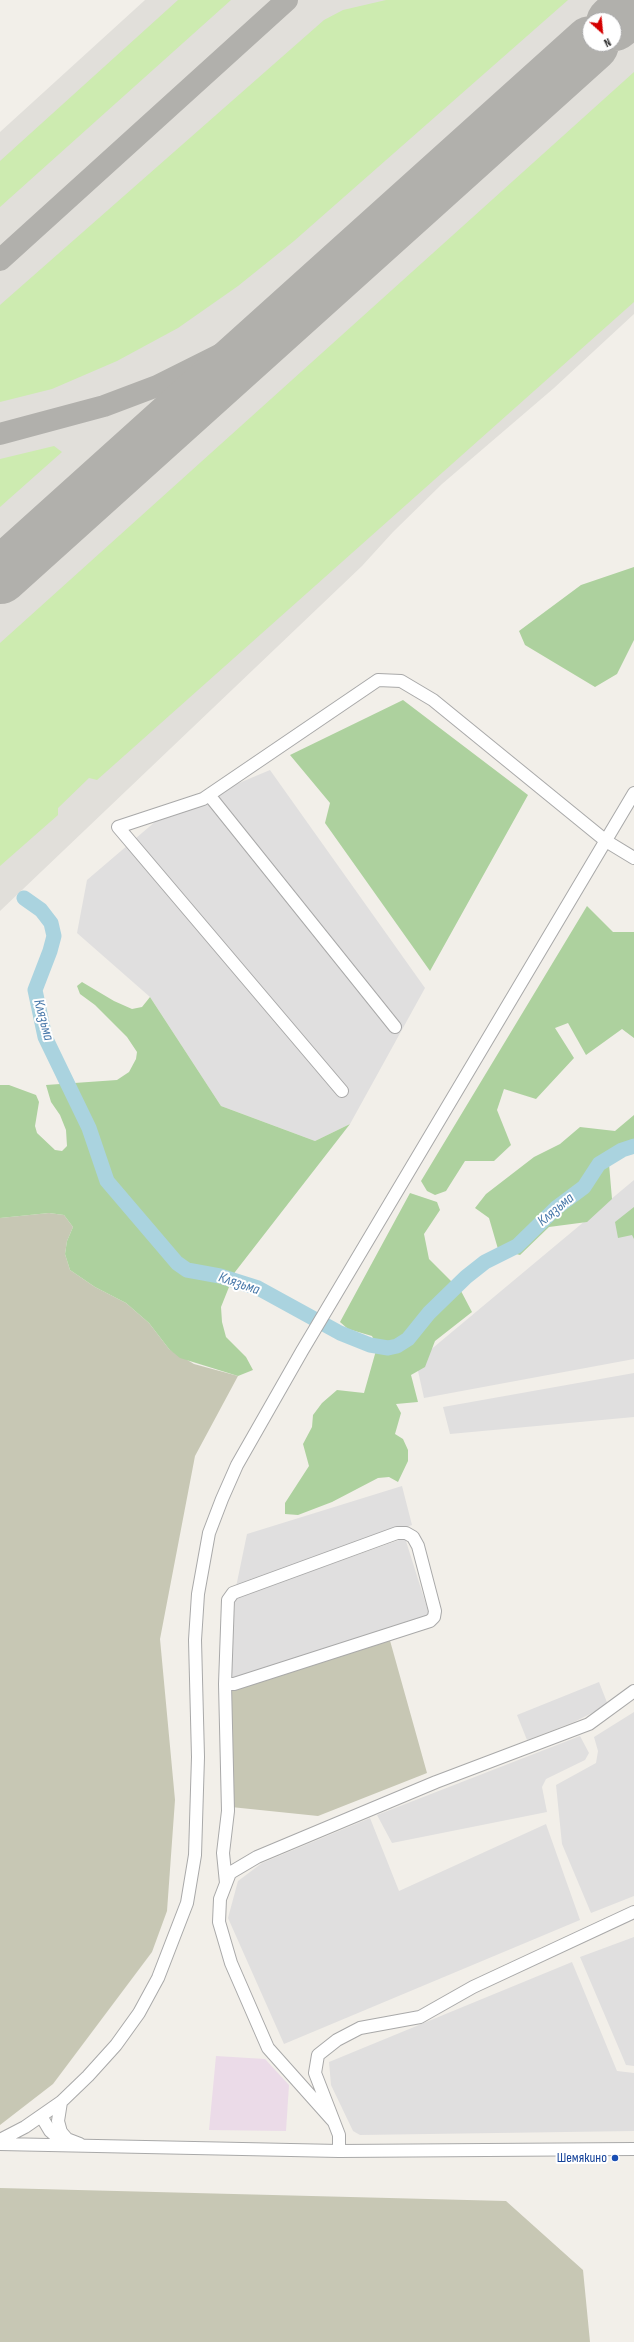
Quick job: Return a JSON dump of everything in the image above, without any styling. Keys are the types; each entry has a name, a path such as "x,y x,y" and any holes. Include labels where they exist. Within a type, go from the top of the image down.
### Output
{"street":[{"path":"342,1091 118,828 203,799 378,680 401,681 433,700 606,840 634,858"},
{"path":"0,2140 25,2127 61,2102 116,2045 139,2013 158,1978 187,1903 194,1855 198,1757 194,1640 198,1594 209,1533 237,1465 302,1351 634,793"},
{"path":"208,795 395,1027"},
{"path":"225,1684 242,1681 430,1621 434,1617 435,1611 418,1546 413,1537 406,1533 397,1533 233,1593 228,1600 225,1684 228,1811 223,1854 226,1883"},
{"path":"334,2122 268,2048 231,1963 218,1922 220,1899 230,1873 257,1857 436,1782 589,1724 634,1691"},
{"path":"339,2151 339,2135 315,2073 318,2055 337,2040 360,2028 420,2017 473,1987 634,1912"},
{"path":"61,2102 58,2121 61,2132 67,2139"},
{"path":"41,2116 50,2131 57,2137 67,2139 83,2146"},
{"path":"25,2127 37,2144"},
{"path":"0,2144 339,2151 634,2149"}],"shaded area":[{"path":"145,0 634,0 634,314 554,388 442,484 393,532 362,566 0,911 0,132"},
{"path":"270,770 425,988 350,1124 315,1141 221,1106 150,997 77,933 87,880 163,815"},
{"path":"634,1180 634,1359 424,1398 416,1362"},
{"path":"49,1213 64,1215 73,1227 67,1241 65,1254 70,1270 95,1287 126,1303 149,1323 169,1349 194,1364 238,1376 195,1456 160,1639 175,1800 167,1911 152,1952 53,2084 0,2125 0,1218"},
{"path":"634,1373 634,1417 450,1434 443,1407"},
{"path":"402,1486 412,1525 236,1587 247,1534"},
{"path":"405,1538 430,1617 230,1680 235,1598"},
{"path":"389,1637 427,1773 318,1816 231,1807 228,1690"},
{"path":"599,1682 608,1705 574,1722 527,1740 517,1715"},
{"path":"634,1712 634,1896 591,1913 562,1844 556,1785 596,1763 598,1751 594,1737"},
{"path":"580,1736 589,1753 585,1760 546,1779 542,1787 547,1812 392,1843 377,1815"},
{"path":"370,1818 399,1891 546,1824 580,1920 284,2044 228,1918 238,1881 262,1863"},
{"path":"634,1937 634,2066 626,2065 580,1957"},
{"path":"572,1962 617,2071 634,2073 634,2131 360,2135 353,2131 331,2085 329,2062"},
{"path":"216,2056 265,2059 289,2085 286,2131 209,2130"},
{"path":"0,2188 506,2201 583,2270 590,2342 0,2342"}],"green space":[{"path":"178,0 231,0 0,207 0,161"},
{"path":"386,0 568,0 294,241 238,286 178,328 117,361 52,389 0,402 0,305 324,20 343,10"},
{"path":"634,72 634,302 97,780 89,778 58,808 58,815 0,866 0,643"},
{"path":"54,446 62,452 0,507 0,459"},
{"path":"634,567 634,640 617,674 595,687 525,645 519,631 581,585"},
{"path":"403,700 528,795 430,971 325,823 330,803 290,755"},
{"path":"587,906 613,932 634,932 634,1038 622,1029 586,1055 568,1023 555,1028 574,1058 536,1099 504,1089 497,1110 511,1145 494,1161 465,1161 446,1191 435,1195 427,1191 421,1181"},
{"path":"82,982 114,1001 132,1009 142,1007 150,997 221,1106 315,1141 350,1124 235,1272 221,1307 222,1322 226,1337 246,1357 253,1370 238,1376 180,1358 169,1349 149,1323 126,1303 95,1287 70,1270 65,1254 67,1241 73,1227 64,1215 49,1213 0,1218 0,1085 9,1085 36,1095 39,1102 35,1126 37,1133 55,1150 62,1151 67,1146 66,1130 60,1115 51,1102 46,1085 117,1080 129,1072 136,1059 137,1052 127,1037 95,1005 80,994 77,986"},
{"path":"634,1115 634,1148 609,1164 612,1199 587,1222 549,1227 520,1255 498,1249 489,1218 475,1208 486,1194 534,1157 560,1144 580,1127 615,1131"},
{"path":"410,1193 437,1202 440,1210 424,1234 429,1259 461,1291 472,1312 435,1341 425,1367 411,1375 418,1402 396,1404 401,1413 395,1434 403,1439 408,1450 408,1461 398,1482 389,1477 378,1478 332,1502 298,1515 285,1514 285,1503 309,1466 303,1444 312,1427 313,1415 322,1403 337,1390 364,1393 377,1347 372,1336 348,1329 340,1322"},
{"path":"634,1207 634,1239 632,1235 618,1238 615,1222"}],"waterway":[{"name":"Клязьма","path":"24,898 41,910 51,923 54,936 50,951 35,990 45,1037 89,1128 107,1181 177,1263 187,1270 220,1276 258,1288 340,1333 370,1345 388,1348 397,1346 408,1339 429,1313 466,1277 485,1262 517,1246 556,1208 584,1187 599,1164 622,1150 634,1146"}],"taxiway":[{"path":"0,260 287,0"},
{"path":"0,434 104,406 157,386 231,349 272,323 329,280"}],"runway":[{"path":"622,16 634,5"},
{"path":"0,576 582,52"}],"place":[{"name":"Шемякино","path":"615,2158"}]}
